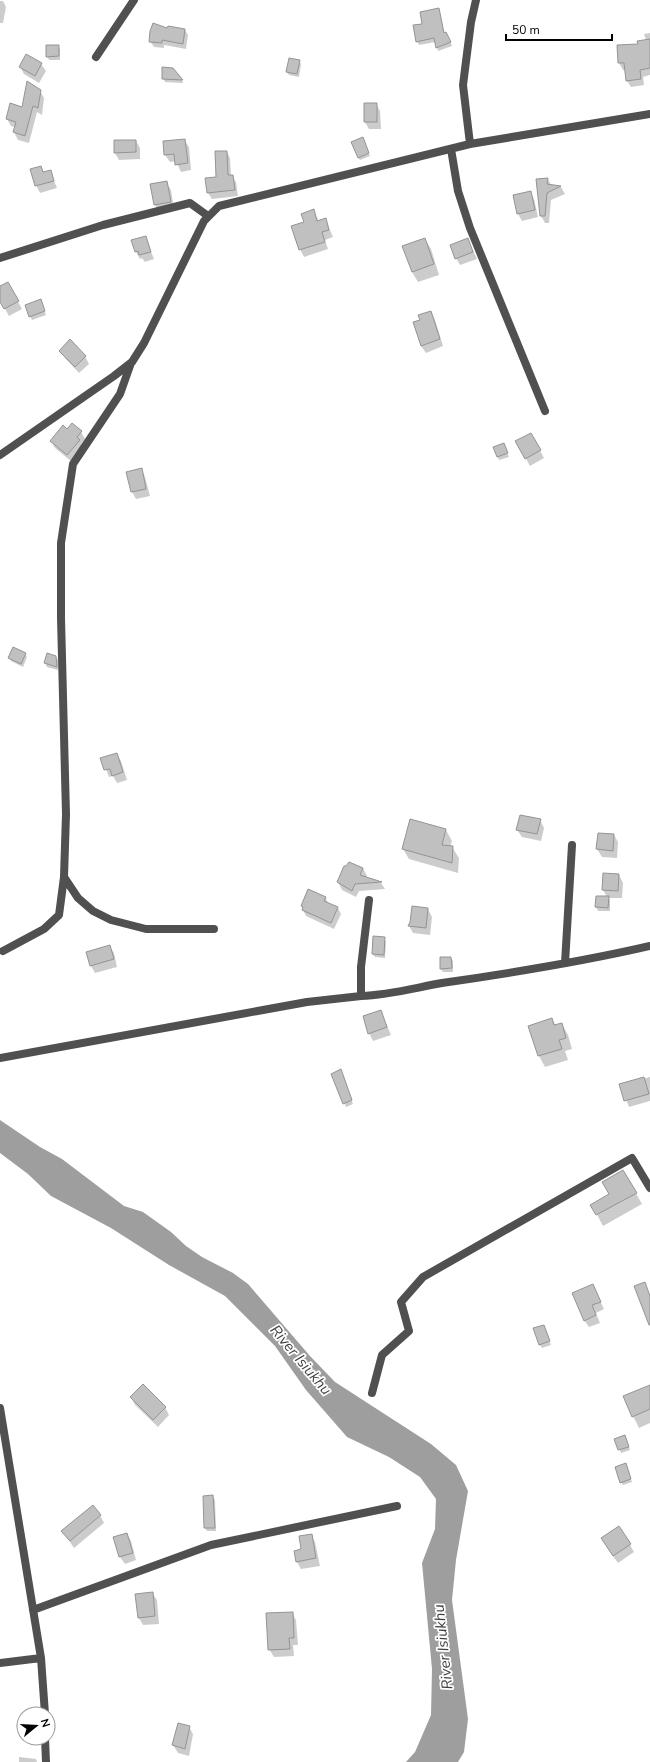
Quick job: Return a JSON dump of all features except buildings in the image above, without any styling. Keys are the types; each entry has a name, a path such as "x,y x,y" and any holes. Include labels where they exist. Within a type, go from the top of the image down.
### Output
{"street":[{"path":"96,57 134,0"},
{"path":"470,144 463,85 471,22 476,0"},
{"path":"3,951 44,929 60,915 64,877 66,814 61,618 61,544 73,464 120,394 132,362 144,343 204,221 219,206 470,144 650,114"},
{"path":"451,149 458,191 470,228 544,411"},
{"path":"0,258 103,225 190,203 208,216"},
{"path":"0,455 132,362"},
{"path":"565,963 572,845"},
{"path":"64,877 83,902 93,911 111,920 146,929 214,929"},
{"path":"361,996 361,967 369,900"},
{"path":"0,1058 307,1002 384,995 425,986 594,959 650,946"},
{"path":"372,1394 382,1355 409,1331 401,1302 423,1277 632,1158 650,1188"},
{"path":"0,1408 41,1658 44,1706"},
{"path":"33,1610 211,1545 397,1506"},
{"path":"0,1663 41,1658"},
{"path":"45,1746 46,1762"}],"water":[{"name":"River Isiukhu","path":"0,1120 40,1147 62,1159 124,1206 143,1212 202,1257 233,1273 248,1284 310,1356 335,1382 431,1444 456,1465 468,1491 456,1560 452,1600 468,1719 464,1752 458,1762 406,1762 415,1752 431,1715 432,1669 422,1563 435,1529 436,1499 420,1477 389,1457 347,1437 306,1390 275,1346 225,1296 169,1265 111,1228 51,1196 28,1174 0,1153"}]}
